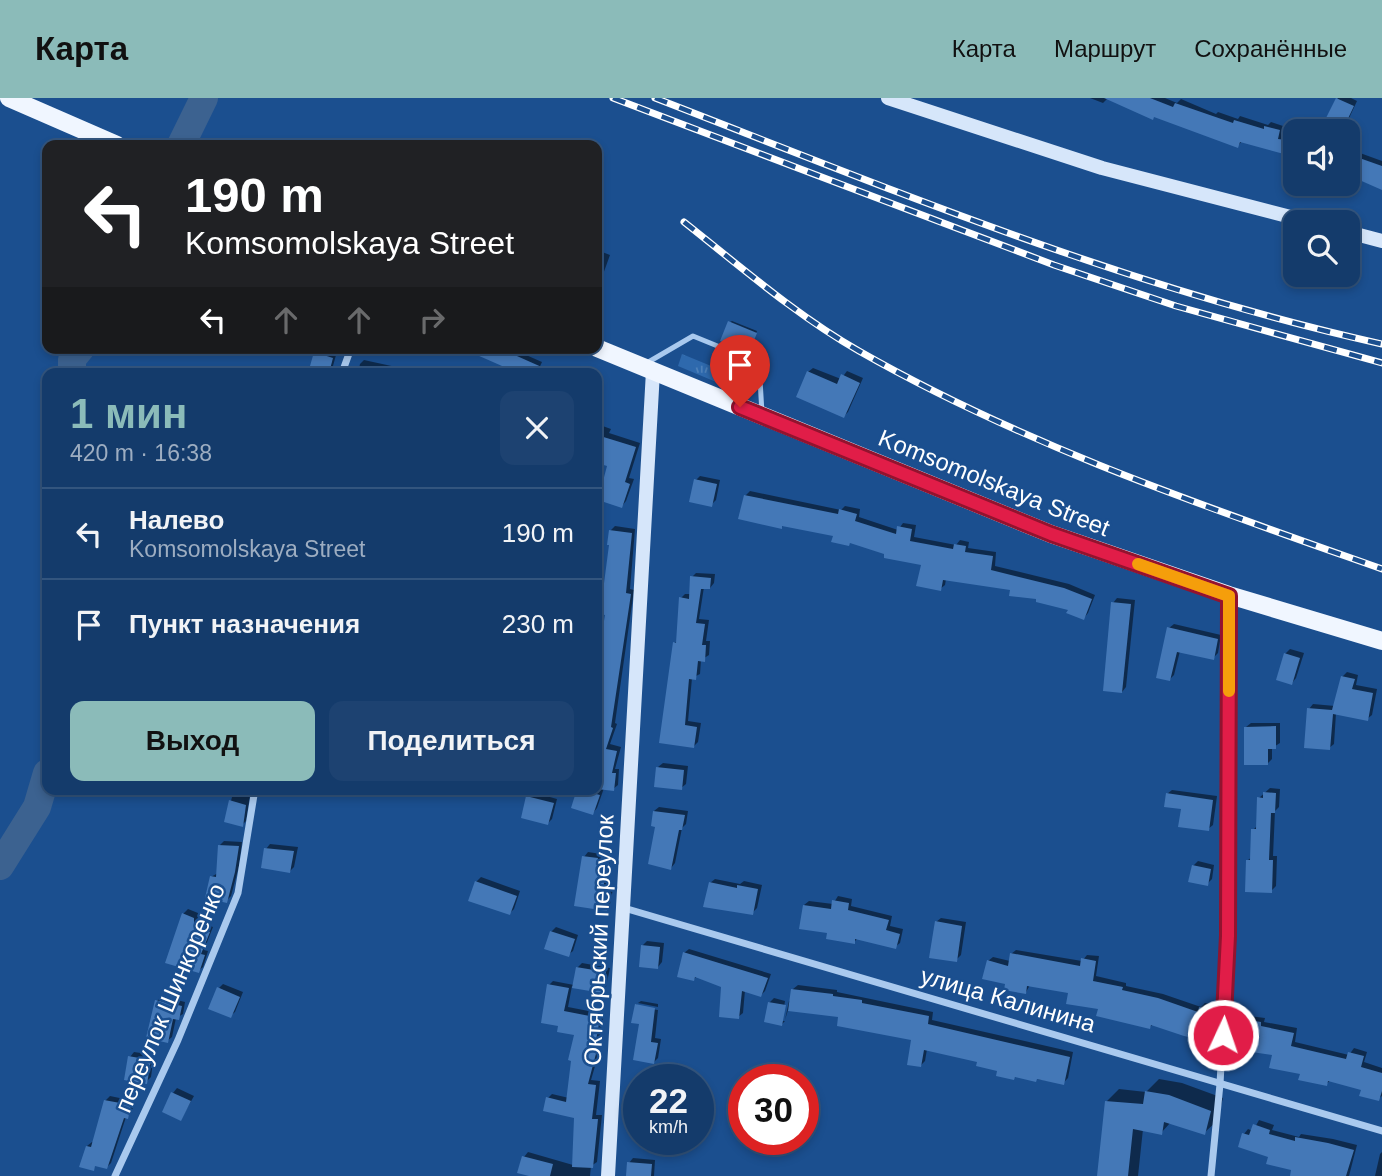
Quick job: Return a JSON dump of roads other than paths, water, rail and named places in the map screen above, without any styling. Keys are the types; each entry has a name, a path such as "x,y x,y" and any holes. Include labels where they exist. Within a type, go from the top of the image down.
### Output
{"main road":[{"path":"9,98 106,140"},
{"name":"Komsomolskaya Street","path":"602,350 1051,534 1229,596 1382,641"}],"street":[{"path":"888,98 916,102 1102,167 1283,215"},
{"path":"1360,235 1382,241"},
{"name":"Октябрьский переулок","path":"608,1176 624,908 647,369"},
{"path":"1211,1176 1220,1084 1228,936 1229,596"},
{"name":"переулок Шинкоренко","path":"115,1176 178,1040 238,893 254,795"},
{"name":"улица Калинина","path":"624,908 1382,1131"}],"lane":[{"path":"647,369 693,336 758,363 762,416"}],"waterway":[{"path":"183,140 204,98"},
{"path":"72,368 72,359 76,354"},
{"path":"0,866 37,807 42,790"}],"railway":[{"path":"613,98 1054,265 1176,306 1382,363"},
{"path":"655,98 923,202 1104,266 1288,321 1382,344"},
{"path":"684,222 813,322 922,385 985,416 1116,472 1382,569"}]}
